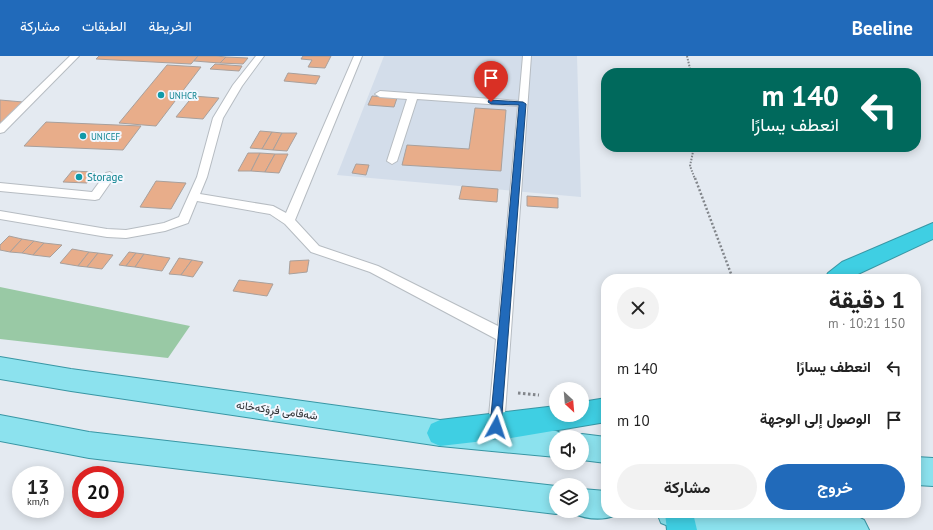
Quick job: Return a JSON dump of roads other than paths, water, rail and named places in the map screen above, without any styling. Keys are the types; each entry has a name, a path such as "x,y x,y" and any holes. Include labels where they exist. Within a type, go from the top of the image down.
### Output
{"highway":[{"path":"842,274 850,268 933,230"},
{"path":"589,413 601,411"},
{"path":"440,433 549,419"}],"main road":[{"name":"شەقامی فڕۆکەخانە","path":"0,368 71,380 440,433 549,443"},
{"path":"0,428 89,445 549,499"},
{"path":"589,448 601,449"},
{"path":"921,471 933,472"},
{"path":"589,504 601,505"},
{"path":"690,518 854,530"}],"lane":[{"path":"0,130 75,56"},
{"path":"0,215 107,233 126,234 165,227 184,220 202,177 218,118 238,85 260,56"},
{"path":"289,221 358,56"},
{"path":"496,427 526,56"},
{"path":"380,94 523,104"},
{"path":"392,161 413,96"},
{"path":"0,187 96,196 110,176"},
{"path":"194,197 273,210 289,221 315,249 374,269 504,336"}],"place":[{"name":"UNHCR","path":"161,95"},
{"name":"UNICEF","path":"83,136"},
{"name":"Storage","path":"79,177"}]}
